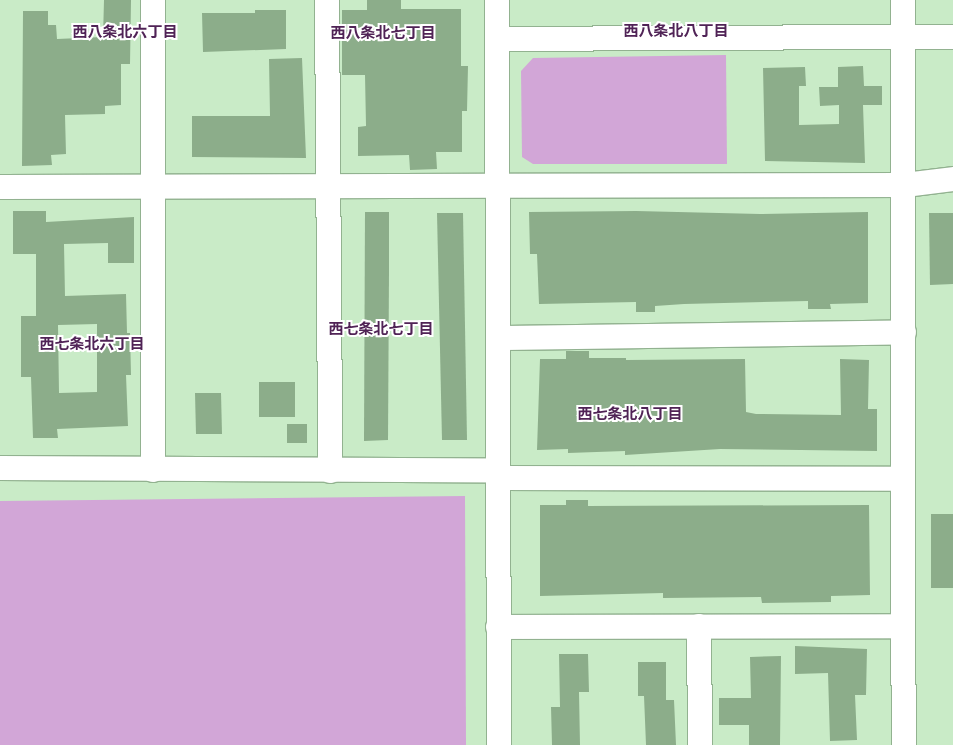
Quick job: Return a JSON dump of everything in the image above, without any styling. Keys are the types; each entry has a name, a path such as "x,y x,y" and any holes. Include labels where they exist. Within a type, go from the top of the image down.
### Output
{"street":[{"path":"153,0 153,470"},
{"path":"327,0 330,471"},
{"path":"497,0 499,745"},
{"path":"903,0 904,745"},
{"path":"498,40 953,37"},
{"path":"0,187 328,187 498,184 904,185 953,179"},
{"path":"499,338 904,332"},
{"path":"0,468 903,478"},
{"path":"699,626 700,745"},
{"path":"498,627 903,626"}],"shaded area":[{"path":"726,55 727,164 533,164 522,157 521,71 533,58"},
{"path":"465,496 466,745 0,745 0,501"}],"building":[{"path":"104,0 131,0 130,64 121,64 121,105 105,106 105,114 65,115 66,154 51,155 52,165 22,166 23,11 48,11 48,25 56,25 57,39 103,37"},
{"path":"367,0 401,0 401,9 461,9 461,66 468,66 467,111 462,111 462,152 436,152 437,169 410,170 409,155 358,156 358,127 366,126 365,75 342,75 342,10 367,10"},
{"path":"255,10 286,10 286,49 203,52 202,13 255,13"},
{"path":"302,58 306,158 192,157 192,116 270,116 269,59"},
{"path":"863,66 864,86 882,86 882,105 863,105 865,163 765,161 763,68 805,67 806,86 799,86 799,125 839,124 839,105 820,106 819,87 838,87 838,67"},
{"path":"13,211 46,211 46,222 134,217 134,263 108,263 108,243 64,244 65,296 126,294 127,333 130,333 131,375 126,375 128,426 57,429 58,438 33,438 31,377 21,377 21,316 36,316 36,254 13,254","holes":["97,324 97,392 59,393 58,325"]},
{"path":"636,211 760,214 868,212 868,303 830,304 831,309 808,309 808,301 684,304 655,306 655,312 636,312 636,302 539,304 537,254 530,254 529,212"},
{"path":"365,212 389,212 388,440 364,441"},
{"path":"437,213 463,213 467,440 442,440"},
{"path":"929,213 953,213 953,284 930,285"},
{"path":"566,351 589,351 589,358 626,358 626,360 745,359 746,412 756,414 841,415 840,359 869,360 868,409 877,409 877,451 720,449 625,455 625,451 568,453 568,449 537,450 540,359 566,359"},
{"path":"259,382 295,382 295,417 259,417"},
{"path":"195,393 221,393 222,434 196,434"},
{"path":"287,424 307,424 307,443 287,443"},
{"path":"566,500 588,500 588,506 869,505 870,595 831,596 831,602 762,603 761,597 663,598 663,593 540,596 540,505 566,505"},
{"path":"931,514 953,514 953,588 931,588"},
{"path":"795,646 867,649 866,695 855,695 857,740 830,741 828,673 795,674"},
{"path":"559,654 588,654 589,692 579,692 580,745 552,745 551,707 560,707"},
{"path":"781,656 780,745 749,745 749,725 719,725 719,698 751,698 750,657"},
{"path":"638,662 666,662 666,700 674,700 676,745 646,745 644,696 638,696"}],"district":[{"name":"西八条北八丁目","path":"676,32"},
{"name":"西八条北六丁目","path":"125,33"},
{"name":"西八条北七丁目","path":"383,34"},
{"name":"西七条北七丁目","path":"381,330"},
{"name":"西七条北六丁目","path":"92,345"},
{"name":"西七条北八丁目","path":"630,415"}]}
